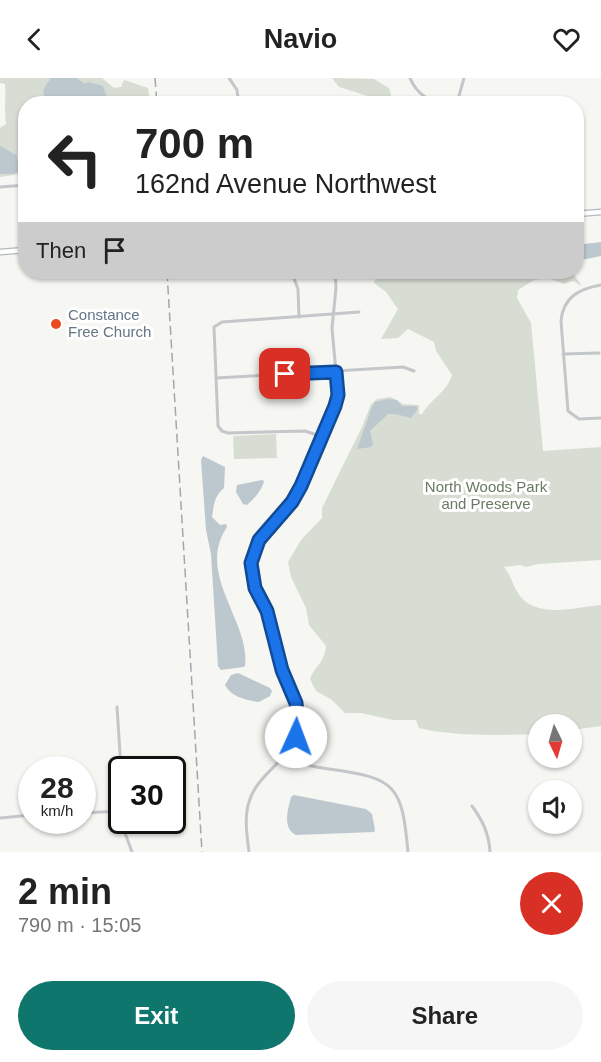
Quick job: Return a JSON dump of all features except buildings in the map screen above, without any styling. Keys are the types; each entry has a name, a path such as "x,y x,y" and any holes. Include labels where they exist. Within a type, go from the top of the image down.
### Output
{"main road":[{"path":"584,213 601,212"},
{"path":"0,252 18,251"}],"street":[{"path":"229,78 237,90 238,96"},
{"path":"410,78 413,85 424,96"},
{"path":"458,96 464,78"},
{"path":"0,187 18,186"},
{"path":"294,279 298,289 299,317"},
{"path":"249,852 246,816 249,800 259,783 286,754 297,732 297,708 282,670 267,611 255,588 251,563 259,540 292,502 301,486 337,400 332,328 335,279"},
{"path":"601,285 576,292 565,304 561,319 568,411 579,419 601,418"},
{"path":"322,437 305,431 228,433 222,431 218,426 213,327 222,322 359,312"},
{"path":"563,354 599,352"},
{"path":"216,378 403,366 414,371"},
{"path":"117,707 120,756"},
{"path":"286,754 305,765 363,773 384,783 397,796 404,810 408,852"},
{"path":"472,806 486,830 490,852"},
{"path":"0,818 18,817"},
{"path":"125,834 132,852"}],"green space":[{"path":"0,78 102,78 114,88 121,87 124,80 148,88 149,96 18,96 18,174 0,177 0,128 6,124 5,84 0,83"},
{"path":"332,78 374,79 389,88 391,96 368,96 339,87"},
{"name":"North Woods Park and Preserve","path":"375,279 541,279 534,280 518,290 517,298 531,323 543,451 601,447 601,560 504,567 520,596 537,607 558,610 601,605 601,726 582,729 582,714 528,714 528,734 478,735 434,731 419,728 416,720 393,720 361,713 345,713 332,700 316,691 310,679 324,657 326,646 309,625 306,608 291,577 288,562 301,540 322,518 322,508 371,404 377,399 391,397 403,404 419,405 419,414 422,414 443,391 452,375 436,351 434,342 408,329 398,338 381,339 398,309 386,292 374,283"},
{"path":"551,279 577,279 582,286 573,281 564,284"},
{"path":"276,434 277,458 234,459 233,436"}],"shaded area":[{"path":"51,78 76,78 85,84 88,82 103,86 106,96 45,96 45,87"},
{"path":"0,146 16,155 18,172 0,174"},
{"path":"601,242 601,256 584,259 584,244"},
{"path":"388,399 397,400 402,406 417,406 417,410 411,418 388,414 370,431 373,444 371,447 357,449 375,402"},
{"path":"203,456 225,467 224,488 216,498 212,517 220,525 226,524 227,527 219,545 217,562 220,580 245,649 245,666 243,667 221,670 218,666 211,554 206,530 201,460"},
{"path":"262,480 263,484 257,494 247,505 243,504 236,492 237,485"},
{"path":"238,673 270,688 272,691 270,696 259,702 235,695 225,685 231,675"},
{"path":"294,795 366,809 372,814 375,830 374,832 296,835 287,823 291,797"}],"railway":[{"path":"155,78 156,96"},
{"path":"167,279 202,852"}],"place":[{"name":"Constance Free Church","path":"56,324"}],"route":[{"path":"285,374 336,372 338,395 331,417 301,486 292,502 259,540 251,563 255,588 272,624 282,670 296,703 298,729 296,737"}]}
